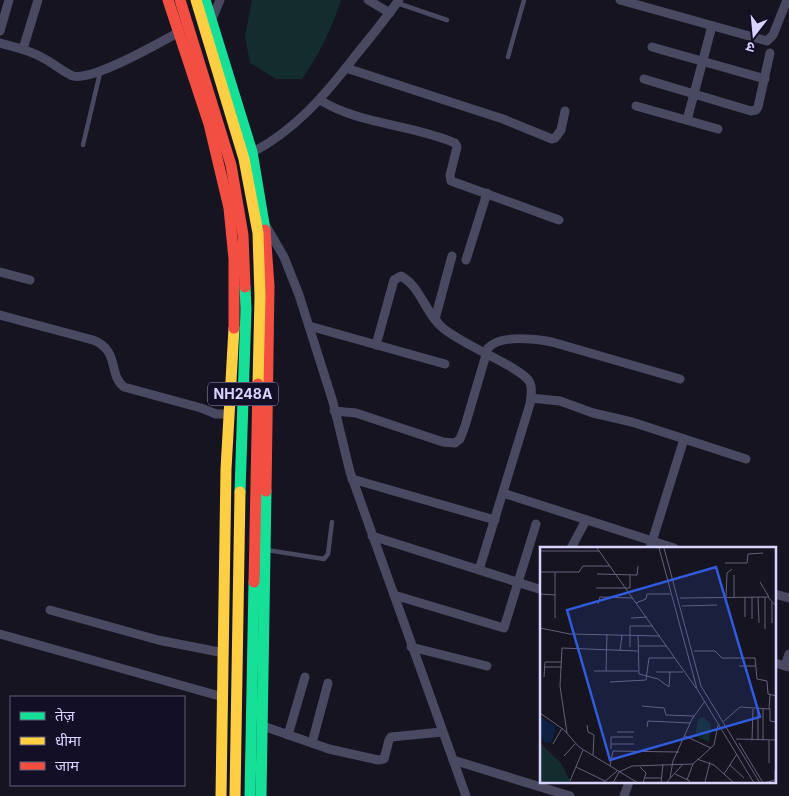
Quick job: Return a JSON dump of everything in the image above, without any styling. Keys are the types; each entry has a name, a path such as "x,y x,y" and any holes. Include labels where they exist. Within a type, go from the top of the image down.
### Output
{"main road":[{"path":"168,0 209,124 229,208 234,259 234,324 226,469 221,796"},
{"name":"NH248A","path":"180,0 231,165 243,235 246,309 238,545 235,796"},
{"name":"NH248A","path":"196,0 244,159 258,233 260,297 250,796"},
{"path":"206,0 252,152 264,224 269,286 261,796"}],"street":[{"path":"0,31 9,0"},
{"path":"23,49 38,0"},
{"path":"212,19 220,0"},
{"path":"368,0 390,13"},
{"path":"620,0 767,41 773,35 787,0"},
{"path":"219,166 252,152 296,123 320,100 398,2"},
{"path":"687,120 712,26"},
{"path":"0,43 23,49 44,58 74,76 85,76 100,71 179,32"},
{"path":"652,47 765,79"},
{"path":"644,79 751,111 756,110 770,53"},
{"path":"346,68 503,120 552,139 559,134 566,111"},
{"path":"320,100 330,106 350,113 455,143 457,150 450,178 455,183 559,220"},
{"path":"636,106 718,129"},
{"path":"466,260 487,193"},
{"path":"264,224 292,273 309,326 352,479 466,796"},
{"path":"435,319 452,256"},
{"path":"0,272 30,280"},
{"path":"376,345 394,280 401,276 413,286 435,319 444,328 522,374 529,381 531,398 479,570"},
{"path":"0,315 99,342 108,351 118,380 124,387 201,408 216,414 230,414"},
{"path":"309,326 445,364"},
{"path":"334,412 356,413 444,442 455,443 460,439 465,426 488,348 496,342 504,340 534,339 552,342 680,379"},
{"path":"531,398 560,401 746,459"},
{"path":"651,545 684,440"},
{"path":"352,479 494,520"},
{"path":"503,493 586,520 651,545 666,547"},
{"path":"572,547 586,520"},
{"path":"394,594 504,628 536,524"},
{"path":"372,536 540,589"},
{"path":"776,594 789,598"},
{"path":"50,610 153,639 224,653"},
{"path":"0,634 223,696"},
{"path":"411,646 487,666"},
{"path":"787,667 789,654"},
{"path":"288,735 305,677"},
{"path":"312,743 328,683"},
{"path":"263,726 358,757 381,760 384,758 389,740 394,736 442,732"},
{"path":"453,760 570,796"},
{"path":"624,796 628,784"}],"lane":[{"path":"508,58 524,0"},
{"path":"398,2 447,20"},
{"path":"83,145 100,71"},
{"path":"265,550 324,559 328,554 332,522"}],"green space":[{"path":"252,0 341,0 334,21 302,79 276,79 250,63 245,36"}],"traffic: fast":[{"path":"205,0 252,152 265,230"},
{"path":"240,492 246,309 245,287"},
{"path":"261,796 266,491"},
{"path":"250,796 254,582"}],"traffic: slow":[{"path":"196,0 244,159 258,233 260,297 258,384"},
{"path":"221,796 226,469 234,328"},
{"path":"235,796 240,492"}],"traffic: jam":[{"path":"168,0 209,124 229,208 234,259 234,328"},
{"path":"180,0 231,165 243,235 245,287"},
{"path":"265,230 269,286 266,491"},
{"path":"254,582 258,384"}]}
